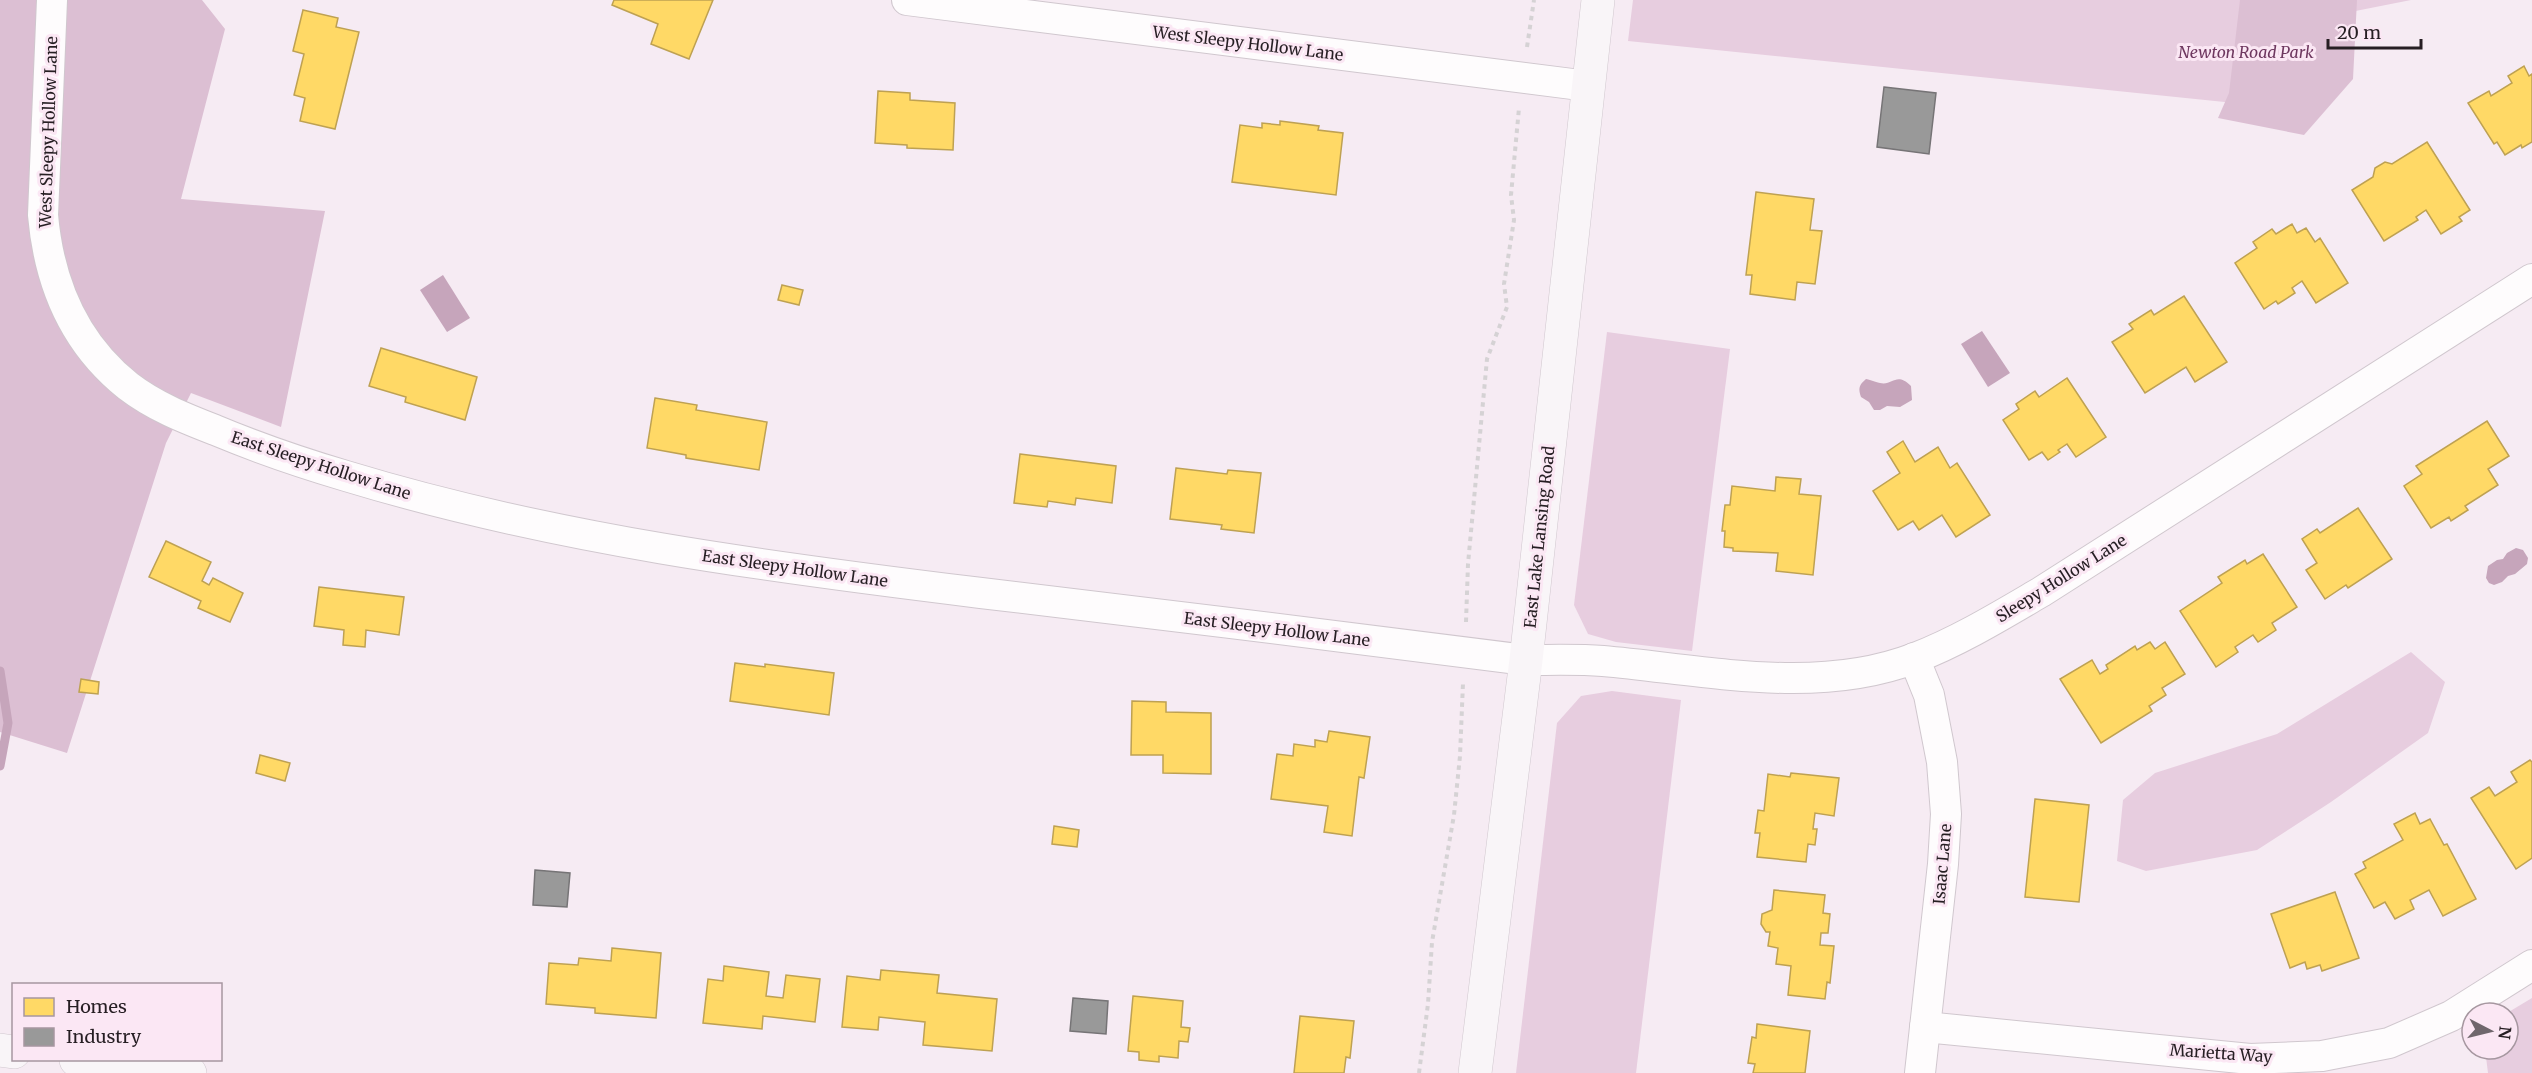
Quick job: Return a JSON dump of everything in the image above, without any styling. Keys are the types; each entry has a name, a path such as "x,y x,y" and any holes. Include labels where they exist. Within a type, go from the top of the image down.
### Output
{"street":[{"name":"West Sleepy Hollow Lane","path":"52,0 43,215 46,247 61,300 83,338 99,358"},
{"name":"West Sleepy Hollow Lane","path":"907,0 1588,86"},
{"name":"East Lake Lansing Road","path":"1475,1073 1526,660 1598,0"},
{"name":"Sleepy Hollow Lane","path":"1526,660 1601,661 1722,675 1792,679 1861,672 1914,658 1978,629 2041,592 2532,279"},
{"name":"East Sleepy Hollow Lane","path":"99,358 130,387 177,415 303,463 470,510 697,554 834,575 1526,660"},
{"name":"Isaac Lane","path":"1914,658 1929,695 1942,762 1946,814 1943,864 1920,1073"},
{"name":"Marietta Way","path":"1925,1027 2250,1059 2322,1056 2390,1043 2451,1016 2532,964"},
{"path":"92,1061 190,1073"}],"path":[{"path":"1419,1073 1428,1004 1432,942 1454,815 1461,756 1468,564 1487,359 1507,307 1504,275 1514,220 1510,195 1522,77 1534,0"}],"green space":[{"path":"0,0 202,0 225,29 181,199 325,211 281,427 191,393 166,443 67,753 0,732"},
{"name":"Newton Road Park","path":"1633,0 2411,0 2305,21 2294,109 1628,41"},
{"path":"2240,0 2357,0 2353,79 2304,135 2218,118 2229,93"},
{"path":"1607,332 1730,349 1692,651 1616,642 1588,634 1574,605"},
{"path":"2411,652 2445,682 2428,733 2331,802 2257,850 2146,871 2117,861 2123,800 2155,773 2277,734"},
{"path":"1612,691 1681,700 1636,1073 1516,1073 1557,723 1581,696"},
{"path":"2532,998 2532,1073 2488,1073 2486,1061 2520,1061 2520,1005"}],"shaded area":[{"path":"443,275 470,318 447,332 420,290"},
{"path":"1982,331 2010,373 1988,387 1961,344"},
{"path":"1866,379 1878,383 1902,380 1911,386 1912,400 1900,407 1887,406 1874,410 1860,394 1860,387"},
{"path":"2516,548 2523,550 2528,558 2527,564 2502,582 2494,585 2489,583 2486,578 2488,566 2503,559 2507,553"}],"building: Homes":[{"path":"614,0 713,0 689,59 651,44 658,24 612,5"},
{"path":"303,10 338,18 336,27 359,32 335,129 300,121 305,98 294,95 304,54 293,51"},
{"path":"2524,66 2529,76 2532,74 2532,142 2522,148 2521,145 2505,155 2497,142 2494,144 2468,103 2489,91 2491,96 2512,83 2508,76"},
{"path":"878,91 910,93 910,100 955,103 953,150 907,148 907,145 875,143"},
{"path":"1280,121 1319,126 1318,130 1343,133 1336,195 1232,182 1240,125 1262,128 1262,123 1280,125"},
{"path":"2427,142 2470,210 2459,217 2462,221 2441,234 2426,210 2416,217 2418,220 2384,241 2352,190 2373,177 2375,168 2385,162 2392,164"},
{"path":"1756,192 1814,199 1810,230 1822,231 1815,284 1797,282 1795,300 1750,294 1752,275 1746,275"},
{"path":"2292,224 2297,233 2306,228 2315,242 2320,238 2348,283 2316,303 2302,281 2292,288 2295,293 2278,304 2276,301 2264,309 2235,263 2257,248 2253,242 2272,229 2276,234"},
{"path":"782,285 803,290 799,305 778,300"},
{"path":"2184,296 2227,362 2195,382 2186,367 2145,393 2112,342 2133,329 2129,324 2151,310 2154,315"},
{"path":"381,348 477,377 465,420 405,402 406,397 369,386"},
{"path":"2067,378 2106,437 2076,457 2067,444 2048,460 2042,452 2029,460 2003,420 2019,409 2016,404 2035,391 2039,397"},
{"path":"655,398 697,405 696,410 767,422 759,470 686,458 686,455 647,448"},
{"path":"2487,421 2509,456 2488,469 2498,485 2465,506 2468,510 2451,521 2449,517 2431,528 2404,486 2422,474 2416,466"},
{"path":"1903,441 1915,462 1938,447 1950,468 1957,463 1990,515 1956,537 1942,515 1919,530 1913,521 1898,530 1873,491 1900,473 1887,452"},
{"path":"1020,454 1116,466 1112,503 1076,498 1075,505 1048,501 1047,507 1014,503"},
{"path":"1176,468 1227,474 1228,470 1261,473 1254,533 1221,529 1222,525 1170,519"},
{"path":"1776,477 1801,479 1799,494 1821,496 1813,575 1776,571 1778,553 1733,551 1733,548 1724,547 1725,531 1722,531 1725,505 1730,505 1732,486 1775,491"},
{"path":"2358,508 2392,559 2348,588 2346,585 2325,599 2306,570 2317,563 2302,539 2317,529 2320,533"},
{"path":"166,541 211,562 202,581 209,585 213,578 243,593 230,622 198,608 201,601 149,577"},
{"path":"2263,554 2297,607 2272,623 2276,630 2258,642 2253,635 2235,647 2238,652 2216,667 2180,611 2222,583 2218,577 2245,560 2247,564"},
{"path":"319,587 404,597 399,635 366,630 365,647 343,645 344,630 314,626"},
{"path":"2150,642 2155,649 2165,642 2185,674 2162,688 2166,695 2149,706 2152,711 2101,743 2060,679 2092,660 2100,674 2108,669 2106,665 2135,646 2137,650"},
{"path":"735,663 765,667 765,664 834,673 829,715 730,701"},
{"path":"81,679 99,682 98,694 79,692"},
{"path":"1132,701 1166,702 1166,712 1211,713 1211,774 1163,773 1163,755 1131,755"},
{"path":"1329,731 1370,737 1364,778 1359,777 1352,836 1324,832 1328,806 1271,799 1277,754 1293,756 1294,744 1315,747 1315,740 1327,742"},
{"path":"260,755 290,763 285,781 256,773"},
{"path":"2530,760 2532,762 2532,858 2516,869 2471,798 2489,787 2495,796 2517,782 2511,772"},
{"path":"1791,773 1839,778 1834,816 1815,813 1813,829 1817,829 1815,845 1808,844 1806,862 1757,857 1760,833 1755,833 1758,810 1764,811 1768,774 1790,777"},
{"path":"2035,799 2089,805 2079,902 2025,897"},
{"path":"2415,813 2420,824 2430,819 2444,845 2447,844 2476,899 2443,916 2429,890 2410,900 2414,909 2395,919 2385,902 2374,908 2355,874 2366,868 2363,862 2403,840 2394,824"},
{"path":"1054,826 1079,830 1077,847 1052,844"},
{"path":"1774,890 1825,895 1823,913 1830,914 1828,933 1821,933 1820,945 1834,946 1830,983 1827,982 1825,999 1788,995 1791,966 1776,964 1778,948 1768,946 1770,932 1766,932 1761,924 1762,914 1772,910"},
{"path":"2335,892 2359,958 2322,971 2320,965 2307,969 2305,962 2290,968 2271,914"},
{"path":"612,948 661,953 656,1018 595,1013 595,1008 546,1004 549,963 578,965 579,958 611,961"},
{"path":"724,966 769,972 766,996 783,998 786,975 820,979 815,1022 763,1016 762,1029 703,1023 708,979 723,981"},
{"path":"881,970 939,975 937,993 997,999 992,1051 923,1045 925,1022 879,1017 878,1030 842,1027 847,976 880,980"},
{"path":"1133,996 1183,1001 1181,1027 1190,1028 1188,1042 1179,1041 1178,1058 1159,1056 1159,1062 1139,1060 1139,1052 1128,1051"},
{"path":"1300,1016 1354,1021 1350,1058 1346,1057 1344,1073 1294,1073"},
{"path":"1757,1024 1810,1031 1805,1073 1753,1073 1755,1064 1748,1063 1752,1037 1756,1038"}],"building: Industry":[{"path":"1884,87 1936,93 1929,154 1877,147"},
{"path":"535,870 570,873 567,907 533,905"},
{"path":"1073,998 1108,1001 1106,1034 1070,1031"}],"waterway":[{"path":"0,671 8,723 0,766"}]}
